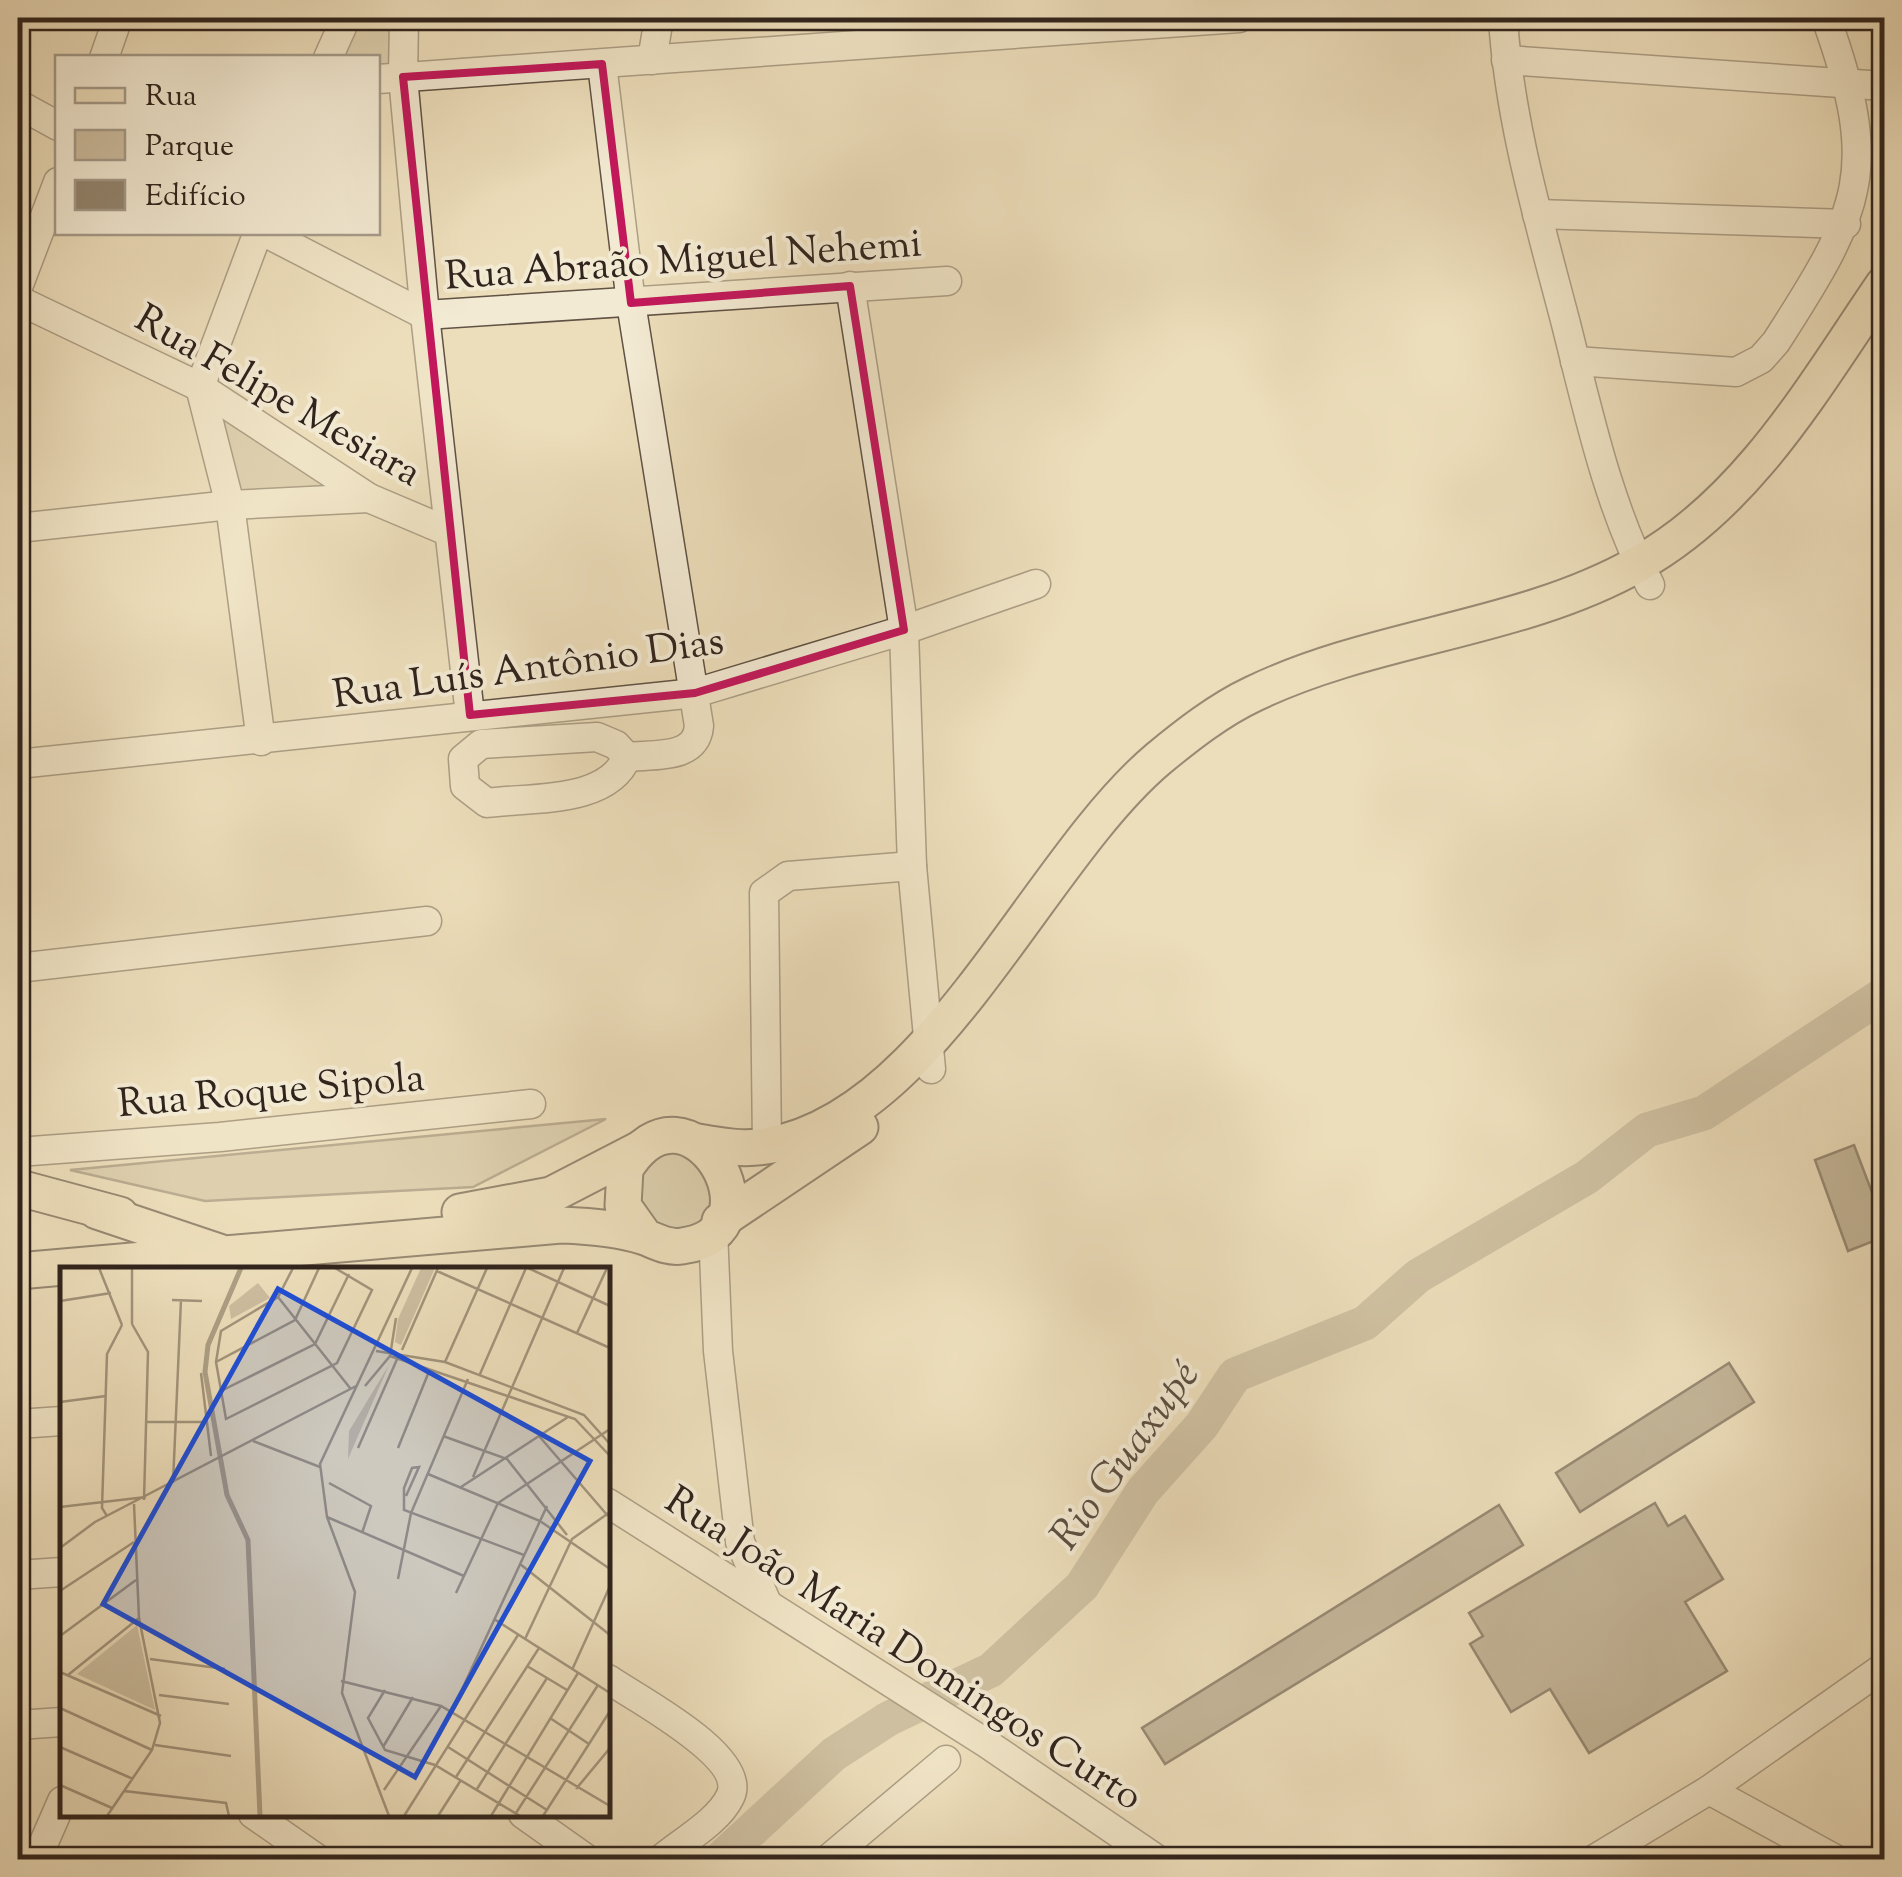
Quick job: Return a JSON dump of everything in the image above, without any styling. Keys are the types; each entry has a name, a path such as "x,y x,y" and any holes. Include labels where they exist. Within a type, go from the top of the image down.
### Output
{"main road":[{"path":"1645,575 1759,461 1884,284"},
{"path":"24,1265 235,1262 561,1225 682,1246 855,1131 928,1057 1131,817 1175,771 1282,705 1574,616 1726,526 1777,472 1884,321"},
{"path":"95,1210 245,1230 464,1212 551,1195 664,1138 767,1146 802,1136 928,1057"},
{"path":"698,1142 716,1156 727,1176 728,1200 717,1226"},
{"path":"641,1149 626,1169 620,1194 628,1218 645,1237"},
{"path":"21,1185 235,1262"},
{"path":"90,1265 98,1233 95,1210"}],"street":[{"path":"105,55 118,18"},
{"path":"329,55 346,18"},
{"path":"404,18 390,78 425,315 470,715"},
{"path":"652,60 659,18"},
{"path":"390,78 652,60 975,28 1239,18"},
{"path":"1503,18 1506,60 1537,214 1608,480 1645,575"},
{"path":"1575,361 1720,374 1749,368 1776,342 1846,224 1858,166 1849,81 1826,18"},
{"path":"1506,60 1884,86"},
{"path":"602,64 631,303 699,734 692,747 627,758"},
{"path":"18,104 55,124"},
{"path":"18,287 55,190"},
{"path":"1537,214 1846,224"},
{"path":"260,235 200,387 230,504 261,741"},
{"name":"Rua Abraão Miguel Nehemi","path":"267,235 425,315 947,280"},
{"path":"850,286 904,630 912,866 928,1057"},
{"name":"Rua Felipe Mesiara","path":"18,300 200,387 369,498 447,531"},
{"path":"18,528 230,504 369,498"},
{"name":"Rua Luís Antônio Dias","path":"18,764 695,693 904,630 1036,584"},
{"path":"597,737 616,745 627,758 616,778 599,788 487,803 465,786 462,772 463,759 480,744 597,737"},
{"path":"767,1146 764,893 788,876 912,866"},
{"path":"18,968 428,922"},
{"name":"Rua Roque Sipola","path":"18,1152 220,1137 531,1104"},
{"path":"717,1226 718,1351 740,1542 767,1603"},
{"path":"18,1424 60,1421"},
{"name":"Rua João Maria Domingos Curto","path":"610,1504 986,1743 1158,1860"},
{"path":"719,1574 740,1542"},
{"path":"18,1574 60,1572"},
{"path":"1594,1860 1708,1790 1882,1674"},
{"path":"610,1680 712,1749 730,1774 730,1796 660,1860"},
{"path":"18,1725 60,1722"},
{"path":"827,1860 946,1760"},
{"path":"1708,1790 1837,1860"},
{"path":"33,1857 60,1805"},
{"path":"258,1817 319,1860"},
{"path":"527,1817 588,1860"}],"highlighted area":[{"path":"602,64 631,303 850,286 904,630 695,693 470,715 403,77"}],"green space":[{"path":"350,18 395,18 398,74 380,75 380,55 333,55"},
{"path":"211,402 348,491 239,499"},
{"path":"606,1119 473,1187 205,1201 70,1170"},
{"path":"670,1146 718,1177 706,1225 659,1235 629,1186"}],"building":[{"path":"1854,1145 1884,1224 1884,1237 1848,1251 1815,1160"},
{"path":"1729,1363 1754,1402 1580,1512 1556,1473"},
{"path":"1655,1503 1668,1526 1685,1516 1723,1579 1685,1602 1727,1671 1589,1753 1550,1689 1511,1712 1470,1644 1483,1636 1469,1613"},
{"path":"1499,1505 1523,1545 1165,1764 1142,1728"}],"waterway":[{"name":"Rio Guaxupé","path":"719,1860 834,1754 888,1719 991,1670 1082,1586 1143,1491 1202,1425 1235,1375 1365,1323 1418,1276 1587,1177 1647,1130 1704,1113 1884,994"}]}
